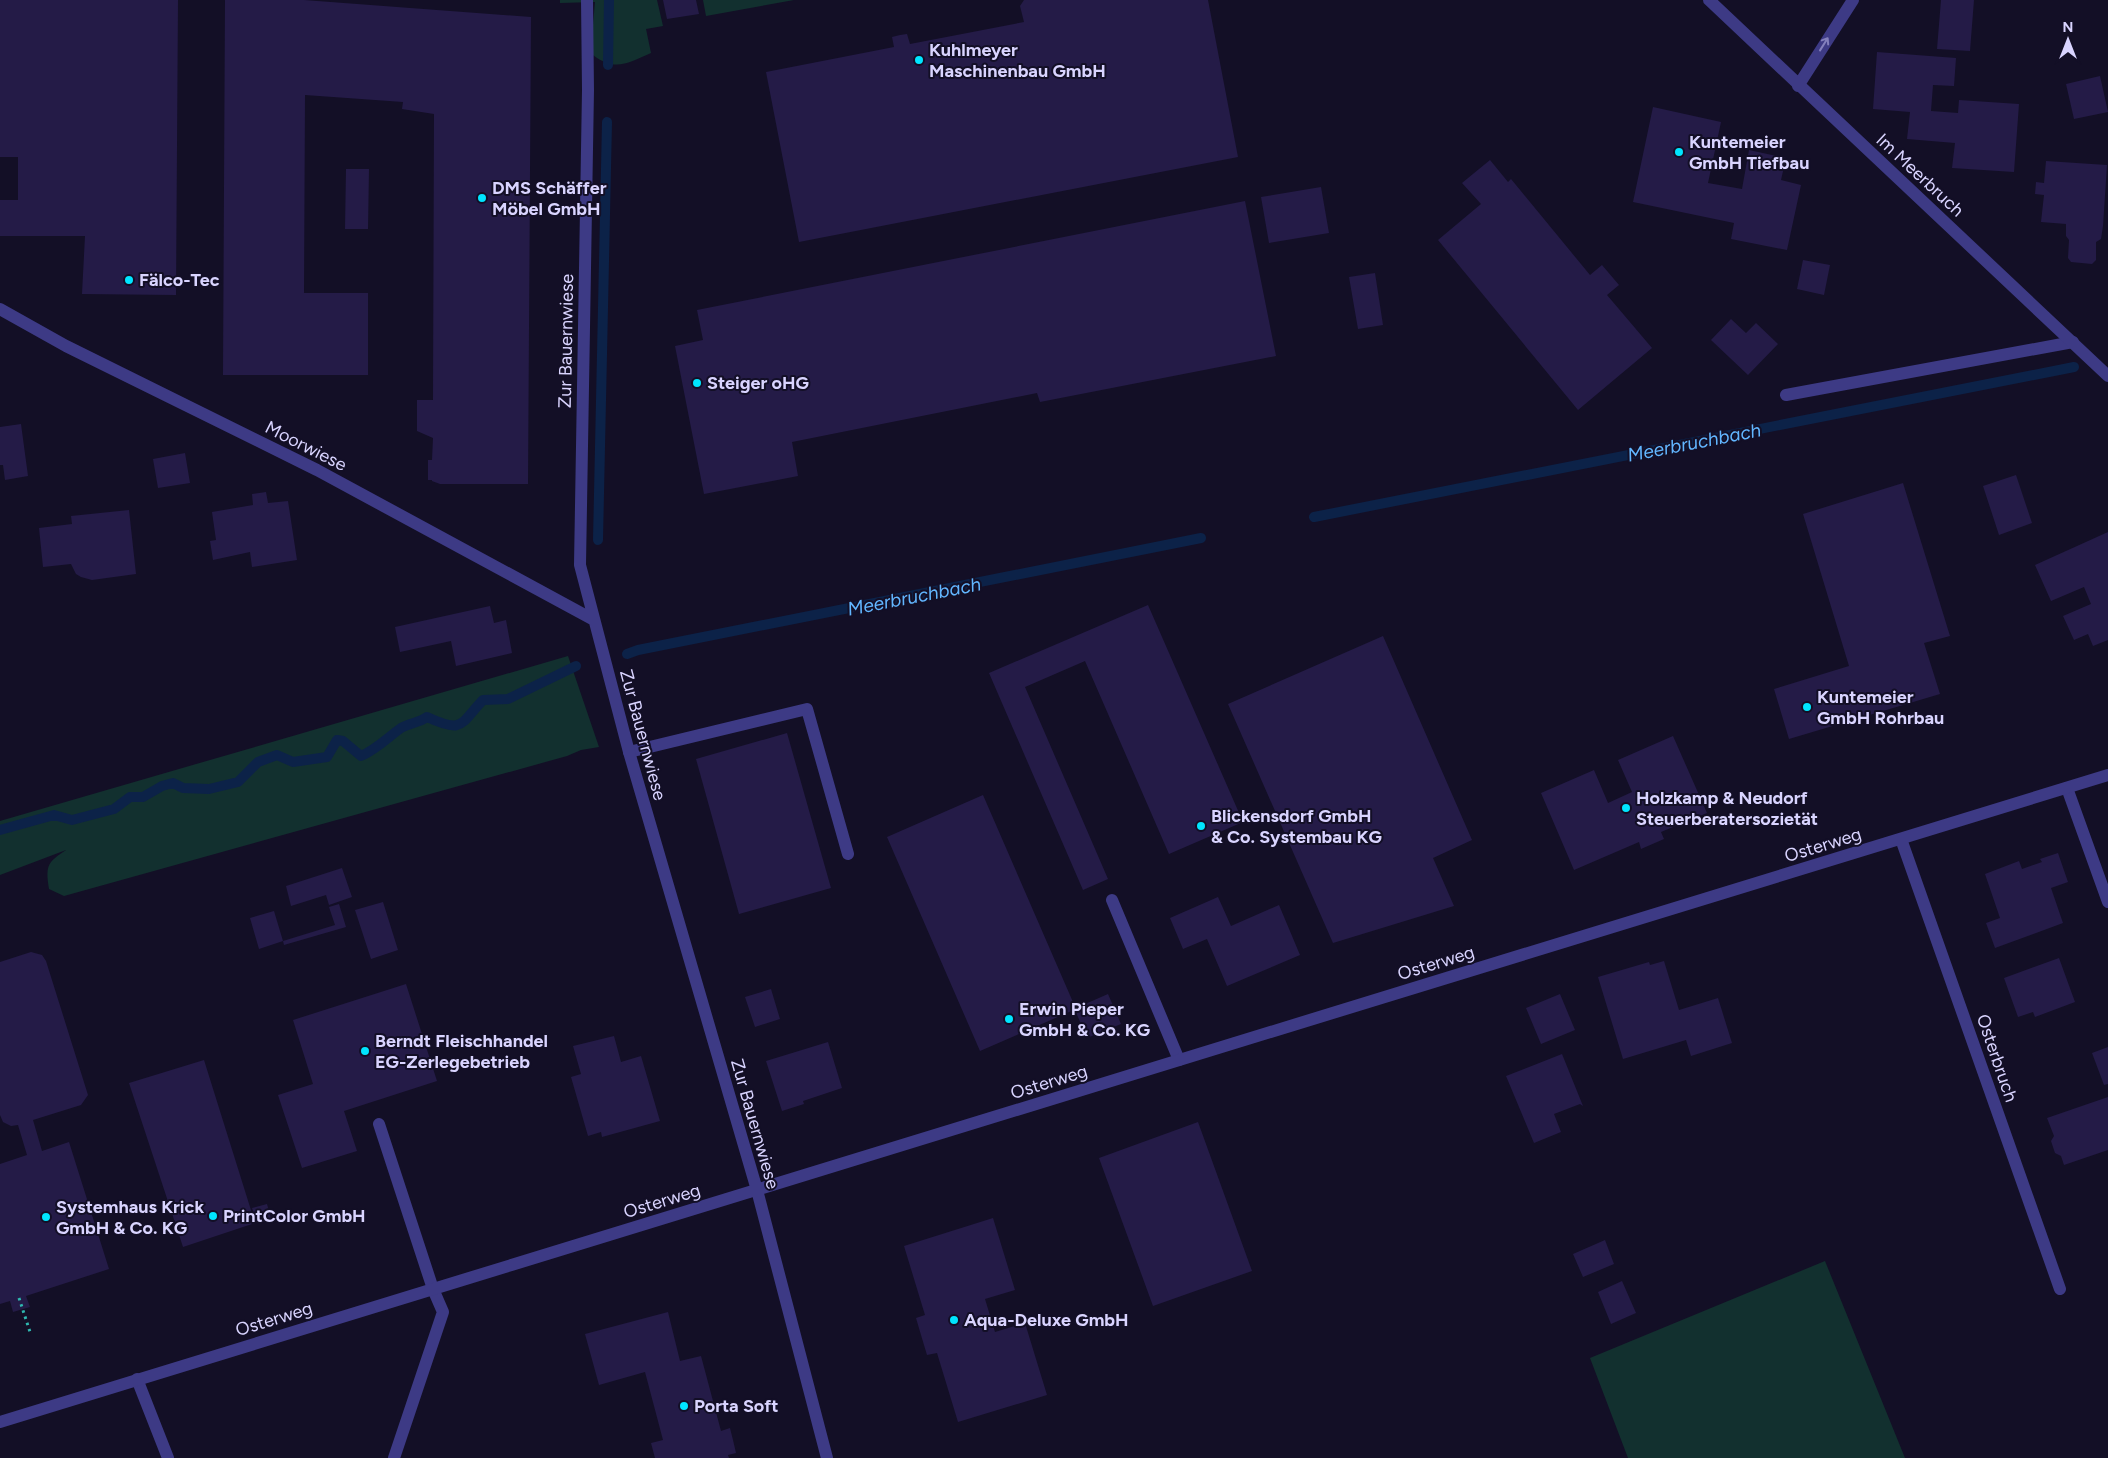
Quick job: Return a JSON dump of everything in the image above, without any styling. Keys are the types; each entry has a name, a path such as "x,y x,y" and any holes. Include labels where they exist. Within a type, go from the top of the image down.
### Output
{"street":[{"name":"Zur Bauernwiese","path":"587,0 580,565 629,752 757,1190 827,1458"},
{"name":"Im Meerbruch","path":"1708,0 2108,376"},
{"path":"1798,86 1852,0"},
{"name":"Moorwiese","path":"0,309 66,346 317,470 594,620"},
{"path":"1786,395 2073,342"},
{"path":"629,752 807,709 848,854"},
{"name":"Osterweg","path":"0,1422 2108,775"},
{"path":"2067,788 2108,902"},
{"name":"Osterbruch","path":"1901,839 2060,1289"},
{"path":"1112,900 1179,1060"},
{"path":"379,1124 434,1289 444,1312 394,1458"},
{"path":"137,1379 168,1458"}],"path":[{"path":"18,1298 31,1335"}],"green space":[{"path":"560,0 657,0 663,26 646,29 651,53 628,63 608,63 593,55 591,46 595,2 560,3"},
{"path":"703,0 794,0 706,16"},
{"path":"568,656 599,747 581,750 567,756 64,896 49,889 47,874 52,861 66,850 0,875 0,821"},
{"path":"1825,1261 1905,1458 1628,1458 1590,1358"}],"building":[{"path":"0,0 178,0 176,295 82,294 85,236 0,236 0,200 18,200 18,157 0,157"},
{"name":"DMS Schäffer Möbel GmbH","path":"225,0 304,0 531,17 528,484 440,484 428,480 428,460 432,460 433,438 417,431 417,400 433,400 434,114 402,109 403,102 305,95 304,293 368,293 368,375 223,375"},
{"path":"663,0 696,0 699,14 667,19"},
{"path":"1024,0 1208,0 1238,157 799,242 766,72 894,47 892,37 900,35 907,34 910,44 1024,22 1020,6"},
{"path":"1941,0 1974,0 1970,51 1937,49"},
{"path":"1877,52 1956,58 1954,86 1933,85 1931,111 1958,113 1959,100 2019,104 2014,172 1952,168 1955,143 1907,139 1910,112 1873,109"},
{"path":"2100,76 2108,112 2074,119 2066,84"},
{"path":"1653,107 1721,122 1708,183 1742,189 1749,150 1786,158 1781,180 1801,185 1787,250 1731,239 1734,223 1633,202"},
{"path":"1490,160 1508,182 1511,179 1590,275 1602,265 1619,285 1607,295 1652,348 1578,410 1438,240 1481,204 1462,183"},
{"path":"2046,161 2107,165 2103,226 2101,239 2096,242 2096,260 2092,264 2071,262 2068,258 2069,240 2066,236 2066,224 2041,222 2044,195 2035,194 2036,182 2044,183"},
{"path":"346,169 369,169 368,229 345,229"},
{"path":"1321,187 1329,233 1269,243 1261,197"},
{"path":"1245,201 1276,356 1040,402 1037,393 792,442 798,476 704,494 675,346 703,340 697,310"},
{"path":"1803,260 1830,265 1824,295 1797,289"},
{"path":"1375,273 1383,325 1358,329 1349,277"},
{"path":"1731,319 1746,333 1756,323 1778,344 1748,375 1711,340"},
{"path":"21,424 28,476 5,480 3,465 0,465 0,427"},
{"path":"185,453 190,483 158,488 153,459"},
{"path":"2016,475 2032,523 1999,535 1983,486"},
{"path":"1903,483 1950,636 1924,643 1940,694 1789,739 1774,689 1849,666 1803,514"},
{"path":"266,492 268,503 288,501 297,560 252,567 250,552 213,560 210,541 216,540 212,512 253,505 252,494"},
{"path":"129,510 136,574 92,580 76,574 71,564 43,567 39,528 72,524 71,516"},
{"path":"2108,532 2108,640 2093,646 2088,634 2074,640 2063,616 2091,604 2084,587 2051,601 2035,565"},
{"path":"1148,605 1243,822 1169,854 1085,661 1025,687 1108,879 1083,890 989,673"},
{"path":"490,606 494,623 506,620 512,653 456,666 451,641 400,652 395,627"},
{"path":"1383,636 1472,840 1433,858 1454,906 1333,943 1228,704"},
{"path":"787,733 831,888 739,914 696,759"},
{"name":"Holzkamp & Neudorf Steuerberatersozietät","path":"1673,736 1707,813 1661,832 1664,839 1641,849 1639,842 1574,870 1541,793 1594,770 1608,803 1632,792 1618,760"},
{"path":"983,795 1076,1009 980,1051 887,837"},
{"path":"2058,853 2068,882 2051,888 2063,923 1995,948 1986,923 2000,918 1985,874 2019,861 2022,869 2042,862 2040,859"},
{"path":"342,868 352,897 329,905 326,895 291,906 286,886"},
{"path":"1218,897 1231,926 1279,905 1300,955 1227,986 1207,939 1183,949 1170,918"},
{"path":"383,902 398,950 371,959 355,910"},
{"path":"339,904 346,927 284,945 283,941 335,925 329,907"},
{"path":"274,911 283,941 259,949 250,918"},
{"path":"31,952 42,955 46,961 88,1095 81,1105 33,1120 42,1151 69,1142 109,1269 26,1296 30,1307 13,1312 10,1301 0,1304 0,1164 27,1155 18,1125 11,1126 3,1122 0,1115 0,962"},
{"path":"2059,958 2075,1002 2035,1017 2033,1012 2018,1017 2004,978"},
{"path":"1664,961 1679,1010 1718,998 1732,1043 1691,1056 1686,1040 1623,1059 1598,977 1649,962 1650,965"},
{"name":"Berndt Fleischhandel EG-Zerlegebetrieb","path":"406,984 437,1081 344,1111 357,1151 302,1168 278,1095 313,1084 293,1020"},
{"path":"771,989 780,1019 755,1027 745,997"},
{"path":"1108,994 1121,1024 1087,1038 1075,1010"},
{"path":"1560,994 1575,1030 1541,1044 1526,1008"},
{"path":"614,1036 621,1062 641,1056 660,1121 602,1137 601,1132 588,1136 571,1077 581,1074 573,1046"},
{"path":"828,1042 842,1088 803,1101 804,1104 782,1111 766,1061"},
{"path":"2108,1047 2108,1084 2104,1085 2092,1053"},
{"path":"1562,1054 1583,1106 1580,1104 1554,1114 1561,1132 1534,1143 1506,1076"},
{"path":"204,1060 255,1223 183,1247 129,1083"},
{"path":"2108,1097 2108,1150 2064,1165 2061,1156 2055,1153 2051,1141 2054,1136 2047,1118"},
{"path":"1198,1122 1252,1271 1153,1306 1099,1158"},
{"path":"267,1204 271,1219 257,1223 252,1208"},
{"name":"Aqua-Deluxe GmbH","path":"993,1218 1015,1290 985,1299 995,1332 1025,1323 1047,1395 958,1422 937,1353 927,1355 916,1318 925,1315 904,1246"},
{"path":"1605,1240 1614,1264 1583,1277 1573,1254"},
{"path":"1622,1281 1636,1313 1611,1324 1598,1292"},
{"name":"Porta Soft","path":"668,1312 680,1361 701,1356 721,1431 730,1428 736,1453 728,1455 729,1458 655,1458 651,1443 663,1440 645,1372 599,1385 585,1334"}],"waterway":[{"path":"608,65 609,0"},
{"path":"598,540 607,122"},
{"name":"Meerbruchbach","path":"1314,517 2074,367"},
{"name":"Meerbruchbach","path":"627,654 638,650 1201,538"},
{"name":"Meerbruchbach","path":"0,830 54,815 72,820 114,809 130,797 143,797 162,786 173,783 183,788 209,789 238,782 258,762 277,755 293,762 327,757 337,740 343,741 361,756 377,747 404,726 421,721 427,717 448,725 460,724 483,700 508,699 576,666"}],"place":[{"name":"Kuhlmeyer Maschinenbau GmbH","path":"919,60"},
{"name":"Kuntemeier GmbH Tiefbau","path":"1679,152"},
{"name":"DMS Schäffer Möbel GmbH","path":"482,198"},
{"name":"Fälco-Tec","path":"129,280"},
{"name":"Steiger oHG","path":"697,383"},
{"name":"Kuntemeier GmbH Rohrbau","path":"1807,707"},
{"name":"Holzkamp & Neudorf Steuerberatersozietät","path":"1626,808"},
{"name":"Blickensdorf GmbH & Co. Systembau KG","path":"1201,826"},
{"name":"Erwin Pieper GmbH & Co. KG","path":"1009,1019"},
{"name":"Berndt Fleischhandel EG-Zerlegebetrieb","path":"365,1051"},
{"name":"PrintColor GmbH","path":"213,1216"},
{"name":"Systemhaus Krick GmbH & Co. KG","path":"46,1217"},
{"name":"Aqua-Deluxe GmbH","path":"954,1320"},
{"name":"Porta Soft","path":"684,1406"}]}
